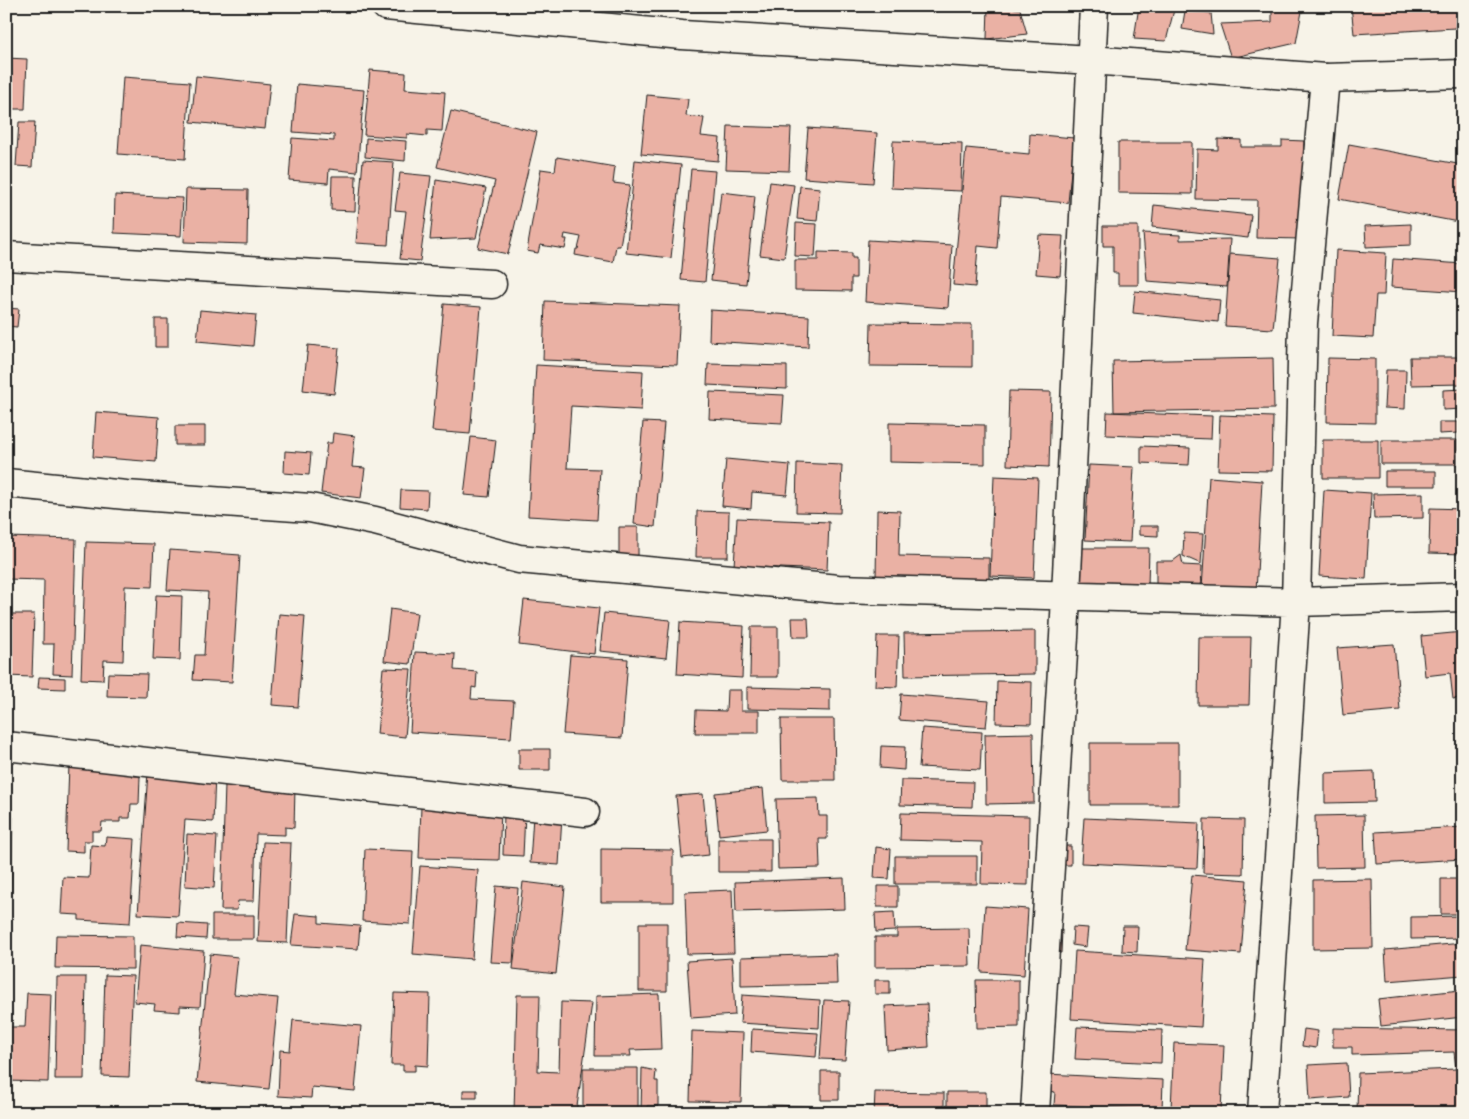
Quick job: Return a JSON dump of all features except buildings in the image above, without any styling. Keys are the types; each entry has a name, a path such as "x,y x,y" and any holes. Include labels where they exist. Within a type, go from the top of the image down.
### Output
{"street":[{"path":"386,6 682,35 1091,60 1325,78 1463,74"},
{"path":"1035,1113 1065,596 1094,6"},
{"path":"1262,1113 1296,602 1303,323 1325,78"},
{"path":"6,256 492,284"},
{"path":"6,483 126,495 310,508 375,522 519,559 838,589 1296,602 1463,597"},
{"path":"6,746 585,812"}]}
